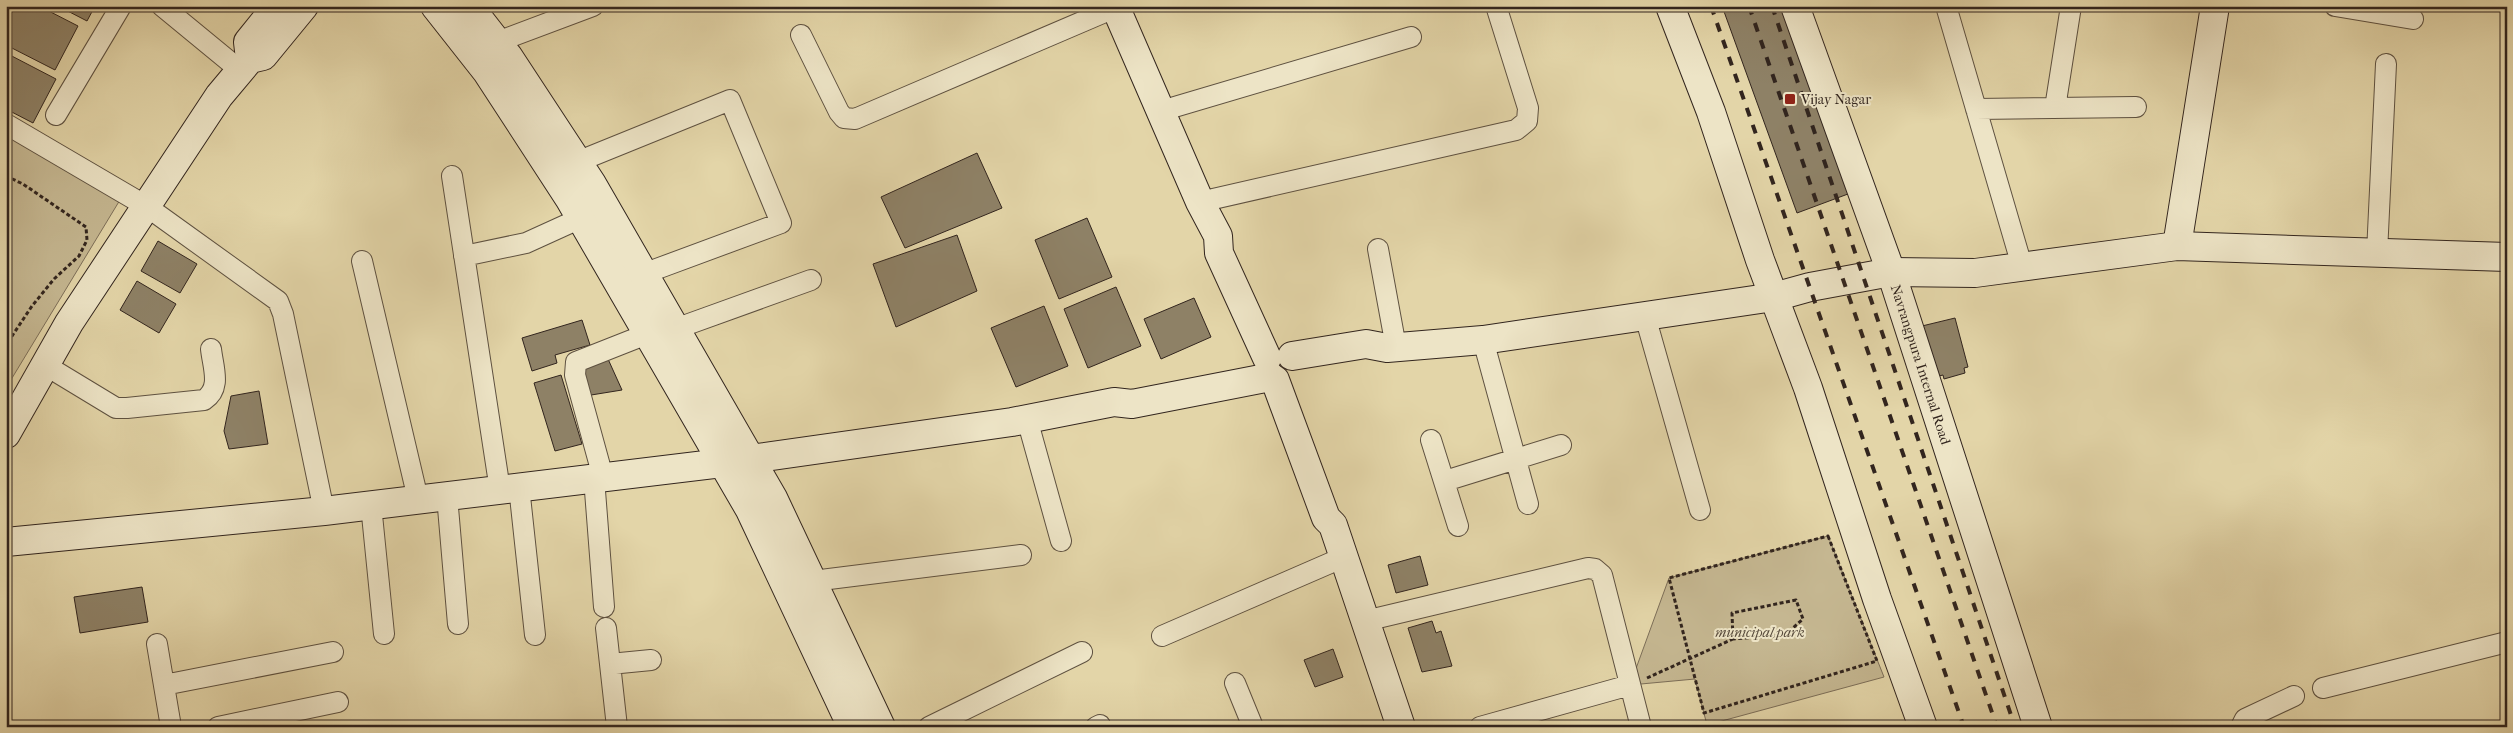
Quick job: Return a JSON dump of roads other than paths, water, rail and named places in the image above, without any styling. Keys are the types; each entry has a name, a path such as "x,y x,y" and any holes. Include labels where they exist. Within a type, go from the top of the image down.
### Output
{"street":[{"path":"56,115 121,6"},
{"path":"162,6 245,65"},
{"path":"245,65 248,42 277,6"},
{"path":"6,434 69,322 219,96 245,65 263,56 304,6"},
{"path":"435,6 487,72 581,218 750,510 852,727"},
{"path":"469,6 497,42 578,162 773,498 881,727"},
{"path":"497,42 593,6"},
{"path":"1670,6 1711,112 1774,297 1808,388 1877,599 1923,727"},
{"name":"Navrangpura Internal Road","path":"1795,6 1890,272 2038,727"},
{"path":"1946,6 2022,266"},
{"path":"2055,108 2071,6"},
{"path":"2177,246 2215,6"},
{"path":"2335,6 2413,20"},
{"path":"801,36 839,112 844,118 855,119 1117,7 1200,202 1218,236 1234,246 1336,515 1333,525 1401,727"},
{"path":"1200,202 1516,130 1527,121 1528,108 1497,9"},
{"path":"1161,111 1412,37"},
{"path":"2377,252 2386,64"},
{"path":"578,162 730,100 781,223 643,274"},
{"path":"1976,110 2136,107"},
{"path":"6,124 146,206 278,301 284,314 324,511"},
{"path":"452,176 464,256 510,488 535,635"},
{"path":"464,256 498,251 526,243 581,218"},
{"path":"6,542 324,511 750,459 1027,419 1114,402 1132,404 1366,344 1391,348 1483,340 1774,297 1810,287 1890,272 1975,273 2177,246 2507,257"},
{"path":"1378,249 1391,348"},
{"path":"362,261 418,499"},
{"path":"674,329 811,280"},
{"path":"1645,316 1700,510"},
{"path":"604,607 598,478 575,375 576,362 647,334"},
{"path":"1483,340 1528,504"},
{"path":"45,365 111,406 127,408 204,400 211,396 215,388 212,348"},
{"path":"1027,419 1061,541"},
{"path":"1431,440 1458,526"},
{"path":"1445,482 1561,445"},
{"path":"446,496 458,624"},
{"path":"370,505 384,634"},
{"path":"812,581 1021,555"},
{"path":"1162,636 1344,557"},
{"path":"1365,621 1588,568 1596,569 1602,575 1641,727"},
{"path":"606,628 617,727"},
{"path":"2323,688 2507,642"},
{"path":"157,644 171,727"},
{"path":"164,685 333,652"},
{"path":"929,727 1082,652"},
{"path":"610,664 651,660"},
{"path":"1235,684 1253,727"},
{"path":"1480,727 1630,685"},
{"path":"2241,727 2245,719 2294,696"},
{"path":"218,727 338,702"}],"railway":[{"path":"1711,6 1964,727"},
{"path":"1749,6 1997,727"},
{"path":"1772,6 2015,727"}],"place":[{"name":"Vijay Nagar","path":"1790,99"}],"park label":[{"name":"municipal park","path":"1760,632"}]}
